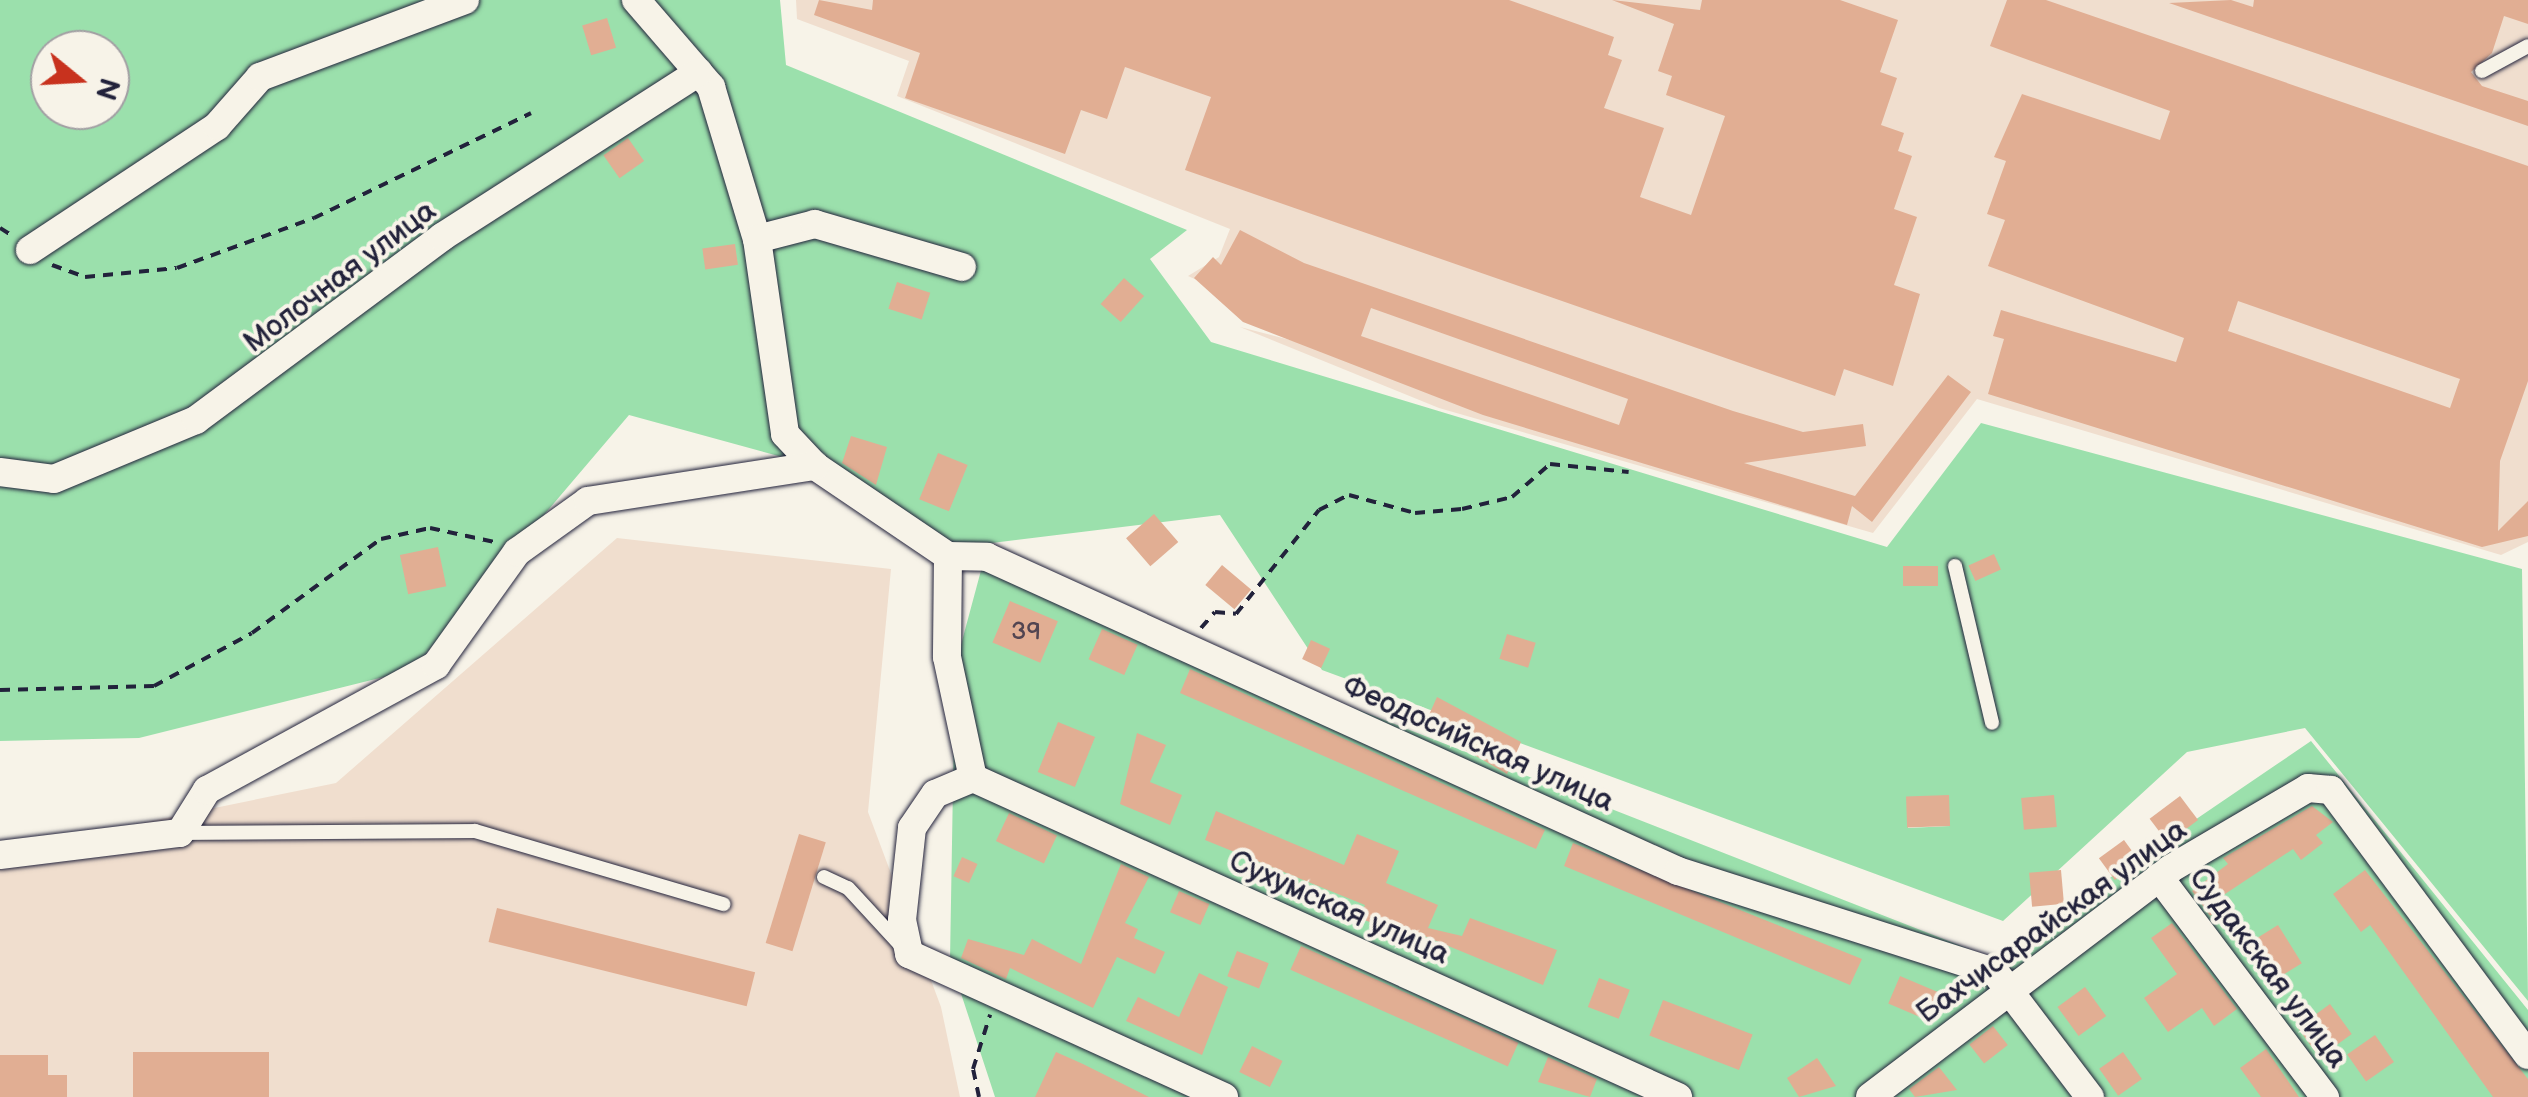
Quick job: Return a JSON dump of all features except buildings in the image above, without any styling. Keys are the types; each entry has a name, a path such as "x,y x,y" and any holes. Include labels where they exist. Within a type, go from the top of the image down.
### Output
{"street":[{"path":"30,250 217,126 260,78 465,0"},
{"path":"636,0 700,72 757,239 785,434 814,466"},
{"name":"Молочная улица","path":"0,472 54,479 196,420 442,237 700,72"},
{"path":"757,239 816,224 962,267"},
{"path":"0,855 180,833 207,790 436,665 517,552 588,501 814,466"},
{"name":"Феодосийская улица","path":"814,466 948,556 987,557 1678,871 1995,972 2090,1097"},
{"path":"948,556 947,657 973,778 936,794 912,828 902,920 910,954 1224,1097"},
{"name":"Сухумская улица","path":"973,778 1678,1097"},
{"name":"Бахчисарайская улица","path":"1870,1097 2159,877 2308,788 2331,790 2528,1055"},
{"name":"Судакская улица","path":"2159,877 2326,1097"}],"lane":[{"path":"2482,72 2528,46"},
{"path":"1954,566 1992,723"},
{"path":"180,833 476,831 723,904"},
{"path":"824,878 848,888 910,954"}],"path":[{"path":"0,228 30,250 85,277 178,268 314,218 532,112"},
{"path":"1185,647 1216,612 1236,614 1319,510 1350,495 1415,513 1462,509 1512,497 1550,464 1629,472"},
{"path":"0,690 154,686 238,642 381,539 430,528 517,552"},
{"path":"978,1097 973,1068 999,997"}],"shaded area":[{"path":"796,0 2528,0 2528,542 2501,555 1977,399 1873,533 1439,408 1240,327 1390,366 1188,276 1219,257 1230,229 897,96 909,61 797,19"},
{"path":"617,538 891,569 868,812 941,1007 960,1097 0,1097 0,852 336,783"}],"green space":[{"path":"0,0 780,0 786,65 1187,230 1150,259 1211,342 1887,547 1981,423 2522,569 2528,1001 2305,728 2187,752 2003,921 1322,670 1220,515 952,548 815,466 629,415 412,670 139,738 0,741","holes":["1907,797 1950,826 1908,828"]},
{"path":"983,563 1992,958 2311,741 2528,1010 2528,1097 995,1097 950,960 955,667"}]}
